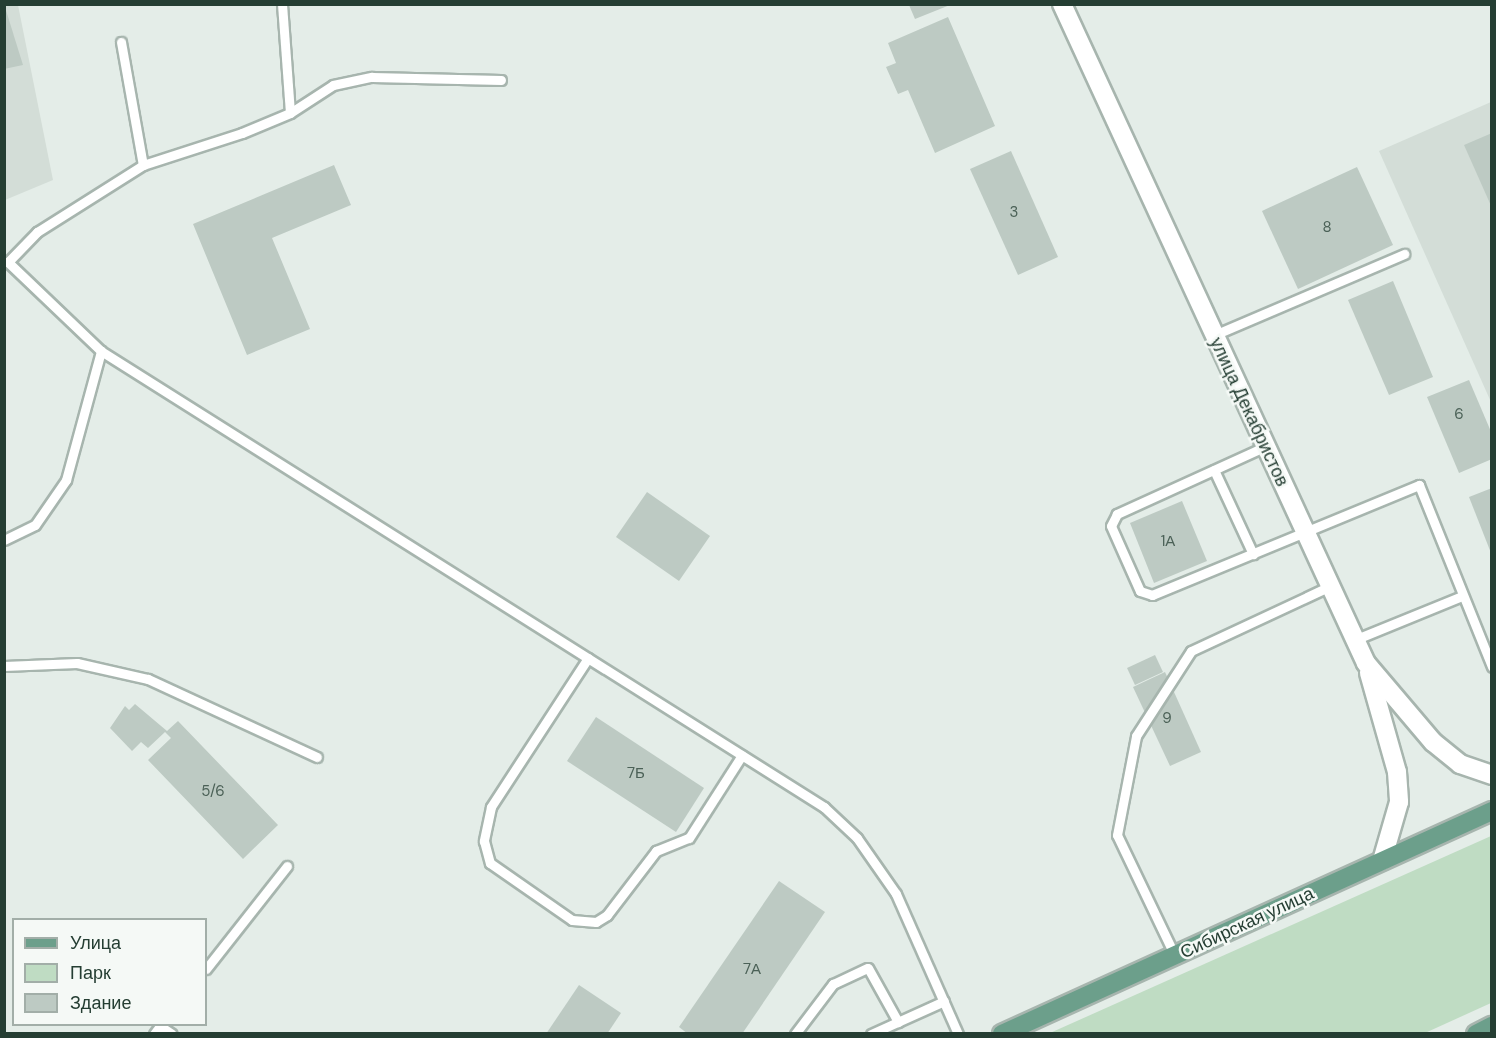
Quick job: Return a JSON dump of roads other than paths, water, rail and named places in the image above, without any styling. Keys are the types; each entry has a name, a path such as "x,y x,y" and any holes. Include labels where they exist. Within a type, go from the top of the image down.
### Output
{"main road":[{"name":"улица Декабристов","path":"1062,4 1328,587 1366,663 1433,742 1460,764 1491,776"},
{"path":"1366,663 1397,771 1399,802 1382,861"},
{"name":"Сибирская улица","path":"1002,1034 1491,811"},
{"path":"1476,1034 1491,1026"}],"lane":[{"path":"282,4 290,113"},
{"path":"121,42 142,165"},
{"path":"501,80 372,77 333,85 290,113 142,165 37,232 6,259 101,351 824,807 857,838 896,894 958,1034"},
{"path":"1214,335 1404,254"},
{"path":"4,540 35,525 66,480 101,351"},
{"path":"1264,447 1117,514 1111,526 1140,591 1152,595 1419,485 1491,667"},
{"path":"1214,470 1253,554"},
{"path":"1175,956 1117,835 1136,736 1191,651 1328,587"},
{"path":"1354,640 1462,596"},
{"path":"588,658 491,807 484,841 490,863 572,920 596,922 607,915 656,851 689,838 742,755"},
{"path":"4,666 76,663 139,676 317,757"},
{"path":"207,968 287,866"},
{"path":"795,1034 833,984 868,968 898,1022"},
{"path":"871,1034 944,1001"},
{"path":"159,1028 172,1034"}]}
